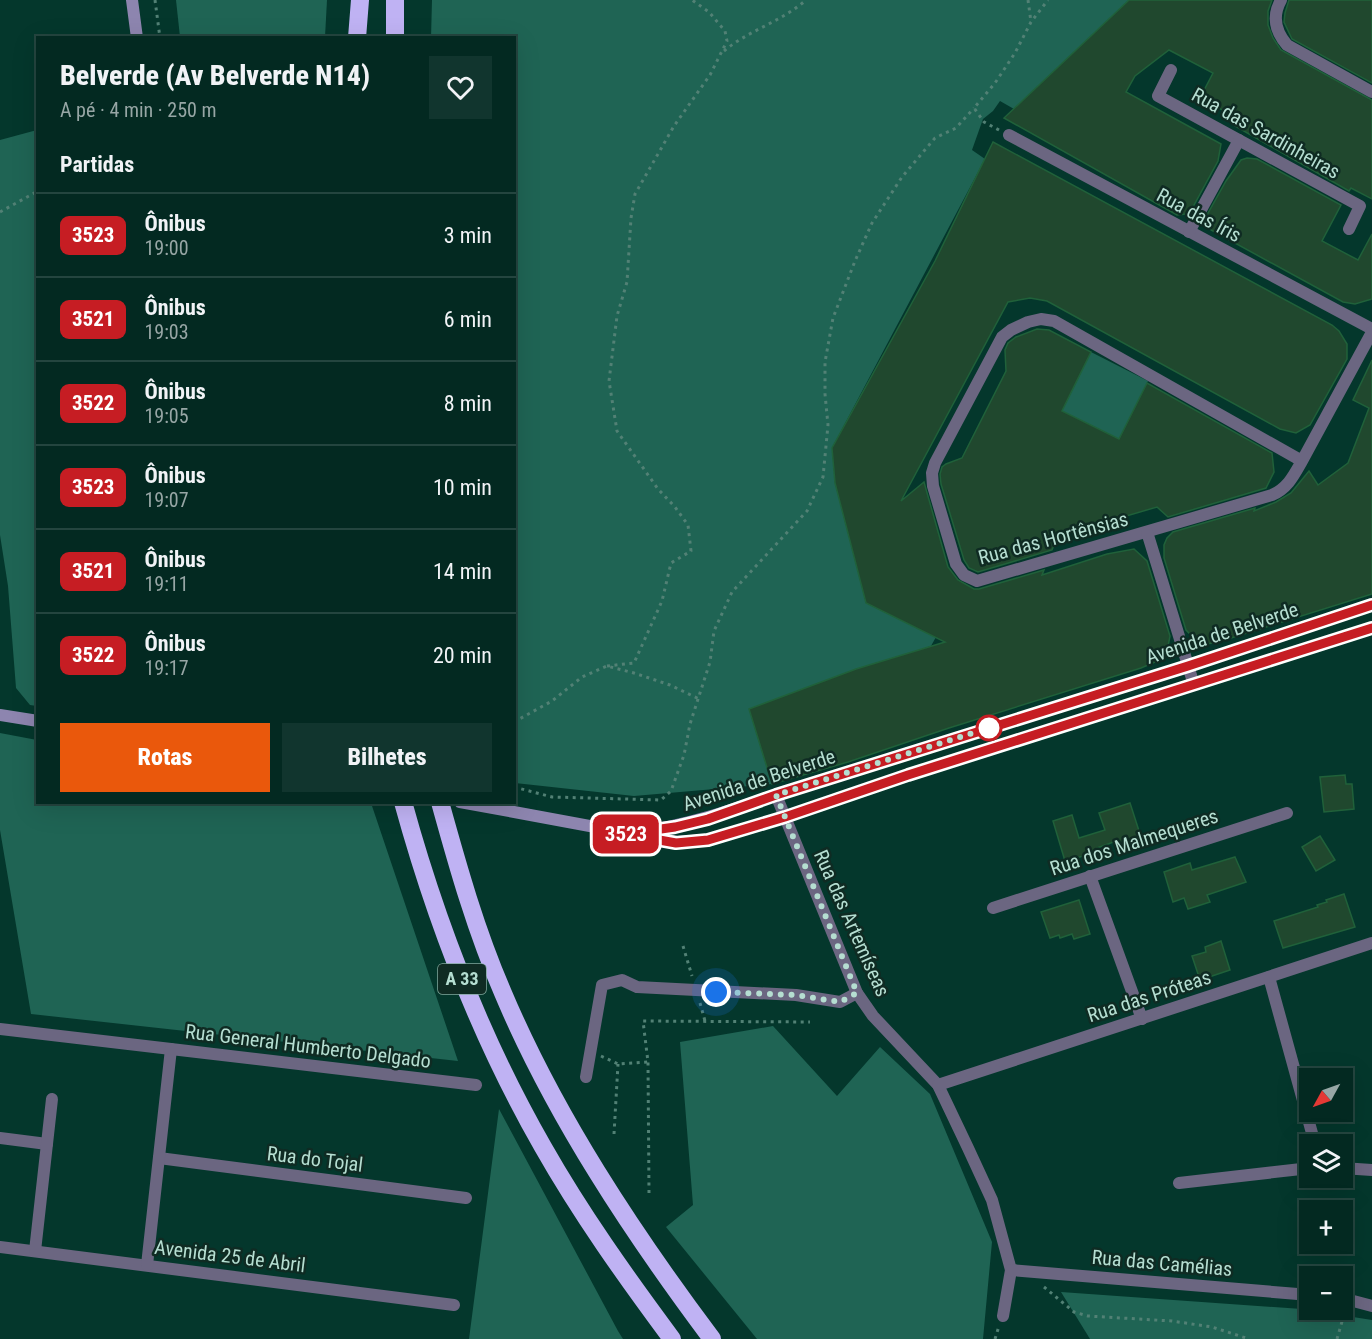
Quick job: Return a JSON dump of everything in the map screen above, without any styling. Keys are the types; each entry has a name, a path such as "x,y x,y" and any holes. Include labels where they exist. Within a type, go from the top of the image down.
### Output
{"highway":[{"path":"357,36 360,0"},
{"path":"395,0 395,36"},
{"name":"A 33","path":"404,804 445,934 477,1018 507,1081 543,1147 581,1209 630,1283 672,1339"},
{"name":"A 33","path":"441,804 474,920 503,994 532,1055 564,1115 639,1236 712,1339"}],"main road":[{"path":"132,0 137,36"},
{"name":"Avenida de Belverde","path":"626,834 675,827 708,819 776,795 1188,666 1372,605"},
{"name":"Avenida de Belverde","path":"626,834 676,843 708,840 1372,628"},
{"path":"0,715 36,721"},
{"path":"471,804 626,834"}],"street":[{"path":"1281,0 1275,20 1279,33 1287,45 1372,92"},
{"name":"Rua das Sardinheiras","path":"1171,70 1158,96 1360,206 1348,229"},
{"name":"Rua das Íris","path":"1008,135 1372,331"},
{"path":"1189,232 1239,140"},
{"name":"Rua das Hortênsias","path":"1041,319 1054,321 1302,460 1291,481 1278,492 984,580 964,575 956,564 933,486 932,473 935,462 965,404 1006,333 1028,322 1041,319"},
{"path":"1302,460 1372,331"},
{"path":"1147,532 1194,685"},
{"name":"Rua das Artemíseas","path":"776,795 857,993 873,1016 938,1085 992,1200 1011,1270 1002,1316"},
{"name":"Rua dos Malmequeres","path":"993,908 1287,813"},
{"path":"1090,876 1142,1019"},
{"name":"Rua das Próteas","path":"938,1085 1372,944"},
{"path":"1269,977 1312,1134"},
{"path":"586,1077 602,985 621,980 637,987 796,995 840,1002 857,993"},
{"path":"0,1029 171,1050"},
{"name":"Rua General Humberto Delgado","path":"147,1265 171,1050 476,1085"},
{"path":"35,1251 52,1099"},
{"path":"0,1138 46,1144"},
{"name":"Rua do Tojal","path":"159,1158 466,1198"},
{"path":"1179,1183 1299,1169"},
{"path":"1353,1169 1372,1170"},
{"name":"Avenida 25 de Abril","path":"0,1247 454,1305"},
{"name":"Rua das Camélias","path":"1011,1270 1299,1294"},
{"path":"1353,1300 1372,1305"}],"path":[{"path":"155,0 160,36"},
{"path":"516,721 552,701 582,677 607,666 634,663 662,601 671,563 691,551 688,525 658,489 617,431 609,381 617,316 627,282 631,218 635,194 674,126 710,75 727,41 724,30 709,12 693,0"},
{"path":"723,52 739,38 774,23 806,0"},
{"path":"1028,0 1031,22"},
{"path":"516,787 552,796 661,800 671,791 684,756 690,724 710,662 714,631 732,592 807,511 823,477 828,425 825,362 833,318 872,223 902,177 935,138 956,128 975,108 1000,76 1031,22 1048,0"},
{"path":"975,108 984,122 1008,135"},
{"path":"0,212 36,192"},
{"path":"607,666 661,682 699,699"},
{"path":"649,1193 648,1062 643,1021 810,1022"},
{"path":"590,1050 618,1064 648,1062"},
{"path":"614,1134 618,1064"},
{"path":"1036,1282 1074,1312 1088,1316 1192,1324 1212,1327 1249,1339"},
{"path":"1337,1339 1341,1320"}],"green space":[{"path":"176,0 327,0 325,36 180,36"},
{"path":"432,0 1129,0 1014,109 1000,101 983,119 972,150 985,159 832,448 835,483 866,603 936,637 931,646 749,709 772,784 634,796 516,783 516,36 431,36"},
{"path":"36,131 36,706 30,705 16,688 8,586 0,535 0,140"},
{"path":"1091,352 1148,381 1119,439 1062,411"},
{"path":"0,733 36,740 36,804 371,804 458,1061 31,1014 0,830"},
{"path":"773,1026 837,1096 880,1047 930,1094 992,1242 983,1339 757,1339 666,1227 693,1205 680,1042"},
{"path":"499,1109 618,1331 623,1339 469,1339"},
{"path":"1061,1292 1299,1309 1299,1320 1353,1320 1353,1317 1372,1320 1372,1339 1090,1339"}],"building":[{"path":"1129,0 1272,0 1268,11 1268,25 1281,50 1372,100 1372,199 1351,188 1349,191 1235,126 1239,119 1200,98 1213,73 1169,50 1135,76 1126,92 1221,144 1218,161 1194,205 1186,214 1177,215 1004,118"},
{"path":"1289,0 1372,0 1372,83 1292,39 1284,22"},
{"path":"993,142 1332,325 1347,344 1347,359 1310,425 1296,433 1280,429 1047,301 1030,298 1008,302 901,501 924,482 948,567 958,580 974,589 1044,570 1042,575 1107,554 1134,549 1147,561 1170,636 1167,652 1160,660 1141,668 848,762 772,784 749,709 856,669 945,642 866,603 835,483 832,448 935,261"},
{"path":"1257,159 1341,205 1322,241 1358,260 1372,234 1372,299 1355,304 1343,302 1211,230 1207,223 1207,215 1226,181 1241,160"},
{"path":"1037,329 1049,330 1091,352 1062,411 1119,439 1147,383 1272,453 1274,472 1266,488 1168,517 1157,507 1058,536 1052,550 978,572 969,568 964,560 940,474 942,467 946,464 962,458 1006,371 1005,350 1008,343 1016,337"},
{"path":"1372,360 1372,594 1231,638 1208,644 1198,642 1186,630 1164,558 1164,545 1167,538 1173,532 1255,508 1254,511 1276,502 1291,493 1309,471 1318,485 1348,463 1369,408 1353,400"},
{"path":"1345,775 1346,784 1352,784 1354,809 1324,812 1320,777"},
{"path":"1130,803 1141,837 1120,843 1119,840 1097,848 1098,852 1065,861 1053,821 1072,815 1079,838 1105,830 1099,813"},
{"path":"1320,836 1335,860 1316,871 1302,847"},
{"path":"1235,857 1246,882 1207,895 1210,902 1188,909 1184,898 1173,902 1164,872 1190,863 1192,870"},
{"path":"1344,894 1355,927 1283,948 1274,921 1318,907 1317,905 1327,902 1326,900"},
{"path":"1079,900 1090,934 1074,939 1072,934 1050,938 1041,912"},
{"path":"1221,941 1230,970 1200,980 1192,956 1206,952 1205,947"}],"bus line":[{"name":"3523","path":"1372,605 1188,666 776,795 708,819 675,827 626,834 676,843 708,840 1372,628"}],"route":[{"path":"716,992 796,995 840,1002 857,993 776,795 989,728"}]}
